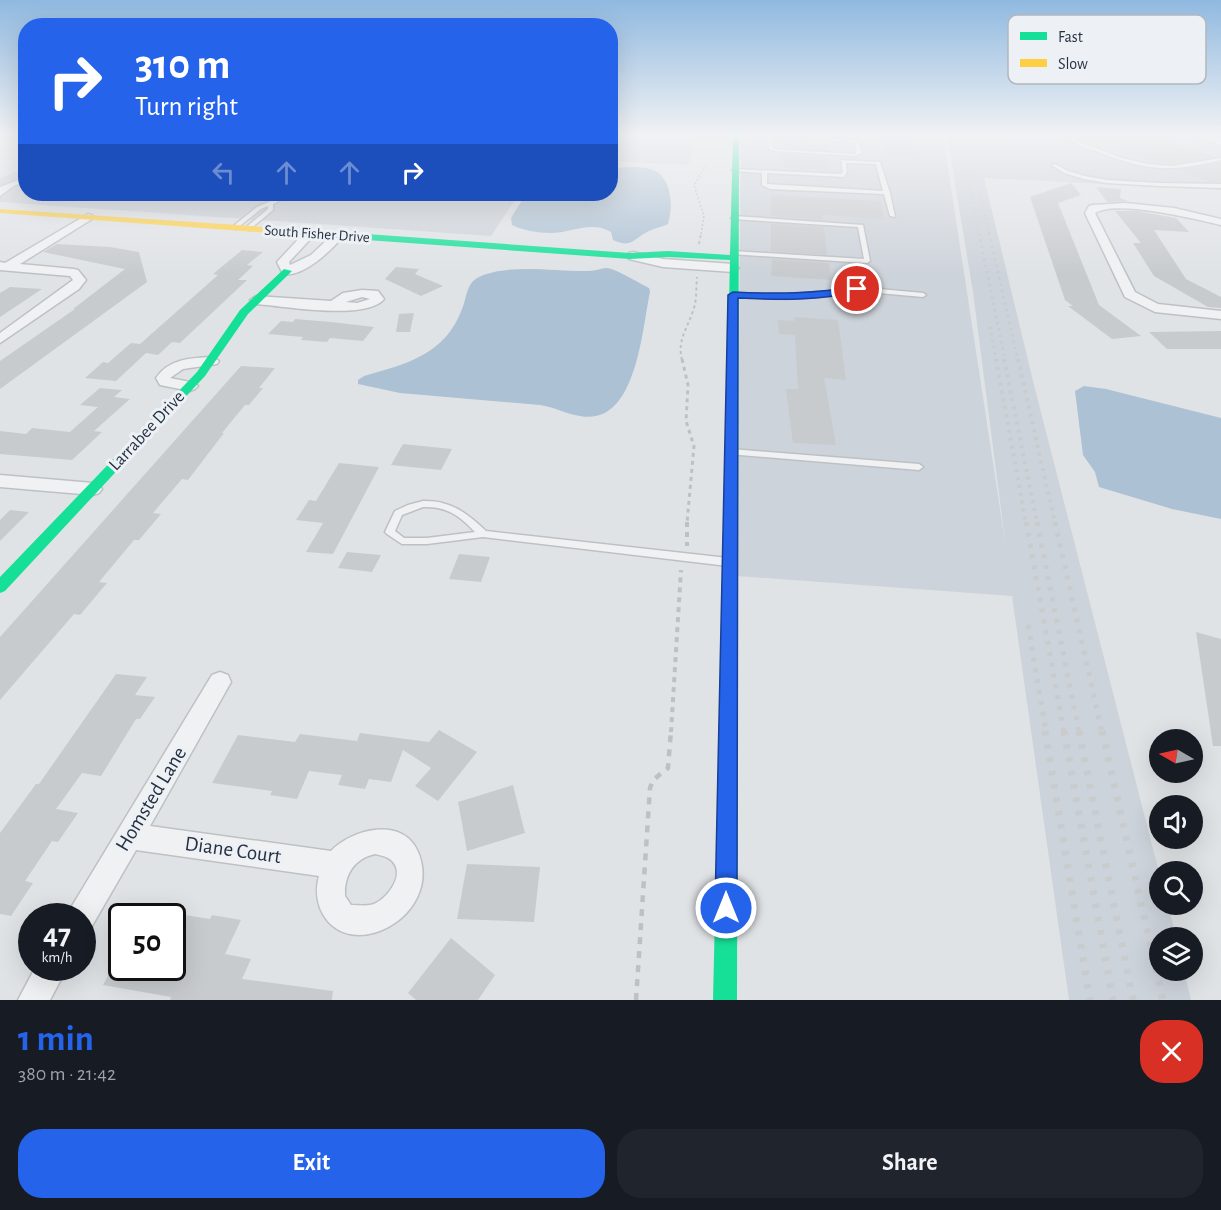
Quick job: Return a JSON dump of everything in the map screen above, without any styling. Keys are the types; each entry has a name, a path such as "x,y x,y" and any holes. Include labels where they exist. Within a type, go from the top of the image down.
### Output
{"street":[{"path":"725,1000 735,182"},
{"path":"1221,222 1187,213 1162,210 1104,207 1093,208 1090,213 1130,294 1155,308 1221,315"},
{"name":"South Fisher Drive","path":"0,211 631,256 668,254 699,261 733,260"},
{"path":"2,265 82,217"},
{"name":"Larrabee Drive","path":"287,271 283,262 285,257 310,233"},
{"name":"Larrabee Drive","path":"0,586 190,386 212,361 244,312 287,271 315,258 338,235"},
{"path":"0,339 75,286 80,280 74,273 2,265"},
{"path":"256,300 334,305"},
{"path":"190,386 165,382 163,378 166,372 183,364 212,361"},
{"path":"0,481 93,489"},
{"name":"Homsted Lane","path":"90,903 220,682"},
{"name":"Diane Court","path":"129,836 338,865"},
{"path":"33,1000 44,981"}],"lane":[{"path":"0,189 18,182"},
{"path":"765,182 770,187 886,193"},
{"path":"883,182 892,216"},
{"path":"1135,182 1221,186"},
{"path":"0,194 10,186 18,187"},
{"path":"241,228 259,208 276,201"},
{"path":"258,203 270,204"},
{"path":"241,228 271,209 270,204"},
{"path":"733,260 867,261 861,226 734,218"},
{"path":"733,295 785,297 830,294 857,289 922,295"},
{"path":"731,452 919,467"},
{"path":"483,534 465,514 439,505 417,505 398,513 390,532 402,541 427,541 483,534 730,563"}],"path":[{"path":"636,1000 650,788 653,780 668,768 669,762 679,575 686,558 687,509 694,446 687,421 688,385 679,340 694,309 699,241 705,219 694,185 696,182"}],"shaded area":[{"path":"0,182 18,182 18,201 514,201 491,236 0,202"},
{"path":"741,182 950,182 1006,548 973,292 955,182 985,182 1035,389 1149,833 1149,849 1153,849 1156,861 1149,861 1149,915 1170,915 1174,927 1149,927 1149,981 1186,981 1191,1000 1069,1000 1012,596 737,576"},
{"path":"1056,182 1221,182 1221,190"}],"water":[{"path":"618,182 666,182 670,196 671,208 668,224 649,231 629,243 613,240 611,232 596,227 550,233 530,231 512,225 511,218 522,201 618,201"},
{"path":"607,268 649,288 650,292 633,372 625,391 614,406 599,415 580,416 540,405 400,393 358,384 358,380 364,376 409,362 435,347 455,325 469,287 479,277 504,270 518,269 589,271"},
{"path":"1084,386 1106,389 1221,418 1221,519 1172,509 1099,487 1095,472 1083,455 1075,391"}],"building":[{"path":"1071,183 1081,195 1058,203 1099,305 1141,336 1112,339 1068,306 1073,306 1065,300 1030,197"},
{"path":"1096,187 1121,189 1120,198 1128,201 1107,202"},
{"path":"771,195 880,201 884,219 822,215 823,220 771,216"},
{"path":"1115,211 1137,211 1176,218 1189,232 1154,230 1186,279 1221,297 1221,308 1208,307 1154,276 1133,243 1141,243"},
{"path":"771,224 824,227 827,255 771,251"},
{"path":"57,244 110,247 139,252 147,282 0,389 0,361 75,309 73,309 125,269 43,252"},
{"path":"242,250 263,252 247,265 253,266 238,280 247,280 180,343 172,342 158,355 146,353 116,381 85,378 103,362 108,363 131,343 140,344 218,275 213,274"},
{"path":"772,259 829,263 831,280 771,276"},
{"path":"396,267 419,269 415,274 443,286 421,296 385,279"},
{"path":"10,287 42,289 0,317 0,293"},
{"path":"414,313 410,332 396,332 399,314"},
{"path":"794,317 838,320 846,380 824,378 836,445 793,443 786,389 798,389 795,335 779,334 778,320 794,321"},
{"path":"295,319 374,327 363,341 330,338 327,342 268,334 281,321 293,322"},
{"path":"1221,331 1221,349 1167,349 1149,332"},
{"path":"241,366 275,368 259,388 263,388 249,405 245,405 222,433 224,433 188,480 182,479 153,513 161,514 139,540 134,540 99,582 107,583 80,615 74,614 0,700 0,637"},
{"path":"100,388 122,390 114,397 130,399 94,431 102,432 72,460 0,454 0,431 26,434 32,428 70,432 98,407 80,405"},
{"path":"403,444 452,449 441,470 391,465"},
{"path":"339,463 379,467 333,554 306,552 323,523 296,520 309,500 316,501"},
{"path":"10,510 29,512 0,541 0,520"},
{"path":"347,552 381,555 372,572 338,568"},
{"path":"459,554 490,557 481,582 449,579"},
{"path":"1196,632 1221,639 1221,746 1213,746"},
{"path":"116,674 147,677 135,695 155,697 140,719 136,719 101,776 82,773 56,809 78,813 58,842 52,841 25,881 33,883 11,916 0,914 0,833 36,784 39,784"},
{"path":"439,730 477,752 438,801 415,786 431,768 403,750 391,782 369,779 365,789 338,785 342,775 309,771 297,799 270,795 272,791 212,783 238,735 295,742 300,734 357,741 360,733 429,742"},
{"path":"513,785 525,833 467,851 458,802"},
{"path":"467,864 540,867 534,922 457,919"},
{"path":"186,915 210,919 212,915 241,920 225,954 251,959 242,979 333,991 332,1000 170,1000 171,997 103,985 108,976 108,981 186,981"},
{"path":"451,938 495,975 478,1000 416,1000 408,993"}],"railway":[{"path":"969,182 979,234"},
{"path":"977,182 989,234"},
{"path":"979,233 1005,360"},
{"path":"989,233 1018,360"},
{"path":"990,327 996,360"},
{"path":"996,359 1026,523"},
{"path":"1004,359 1037,523"},
{"path":"1018,359 1055,523"},
{"path":"1026,522 1064,732"},
{"path":"1037,522 1079,732"},
{"path":"1055,522 1102,732"},
{"path":"1028,625 1046,732"},
{"path":"1045,731 1090,1000"},
{"path":"1064,731 1113,1000"},
{"path":"1079,731 1133,1000"},
{"path":"1102,731 1163,1000"}],"traffic: fast":[{"path":"725,1000 735,182"},
{"path":"311,233 630,256 668,254 733,258"},
{"path":"0,587 201,374 244,312 287,271"}],"traffic: slow":[{"path":"0,211 311,233"}],"route":[{"path":"726,908 733,295 785,297 830,294 857,289"}]}
